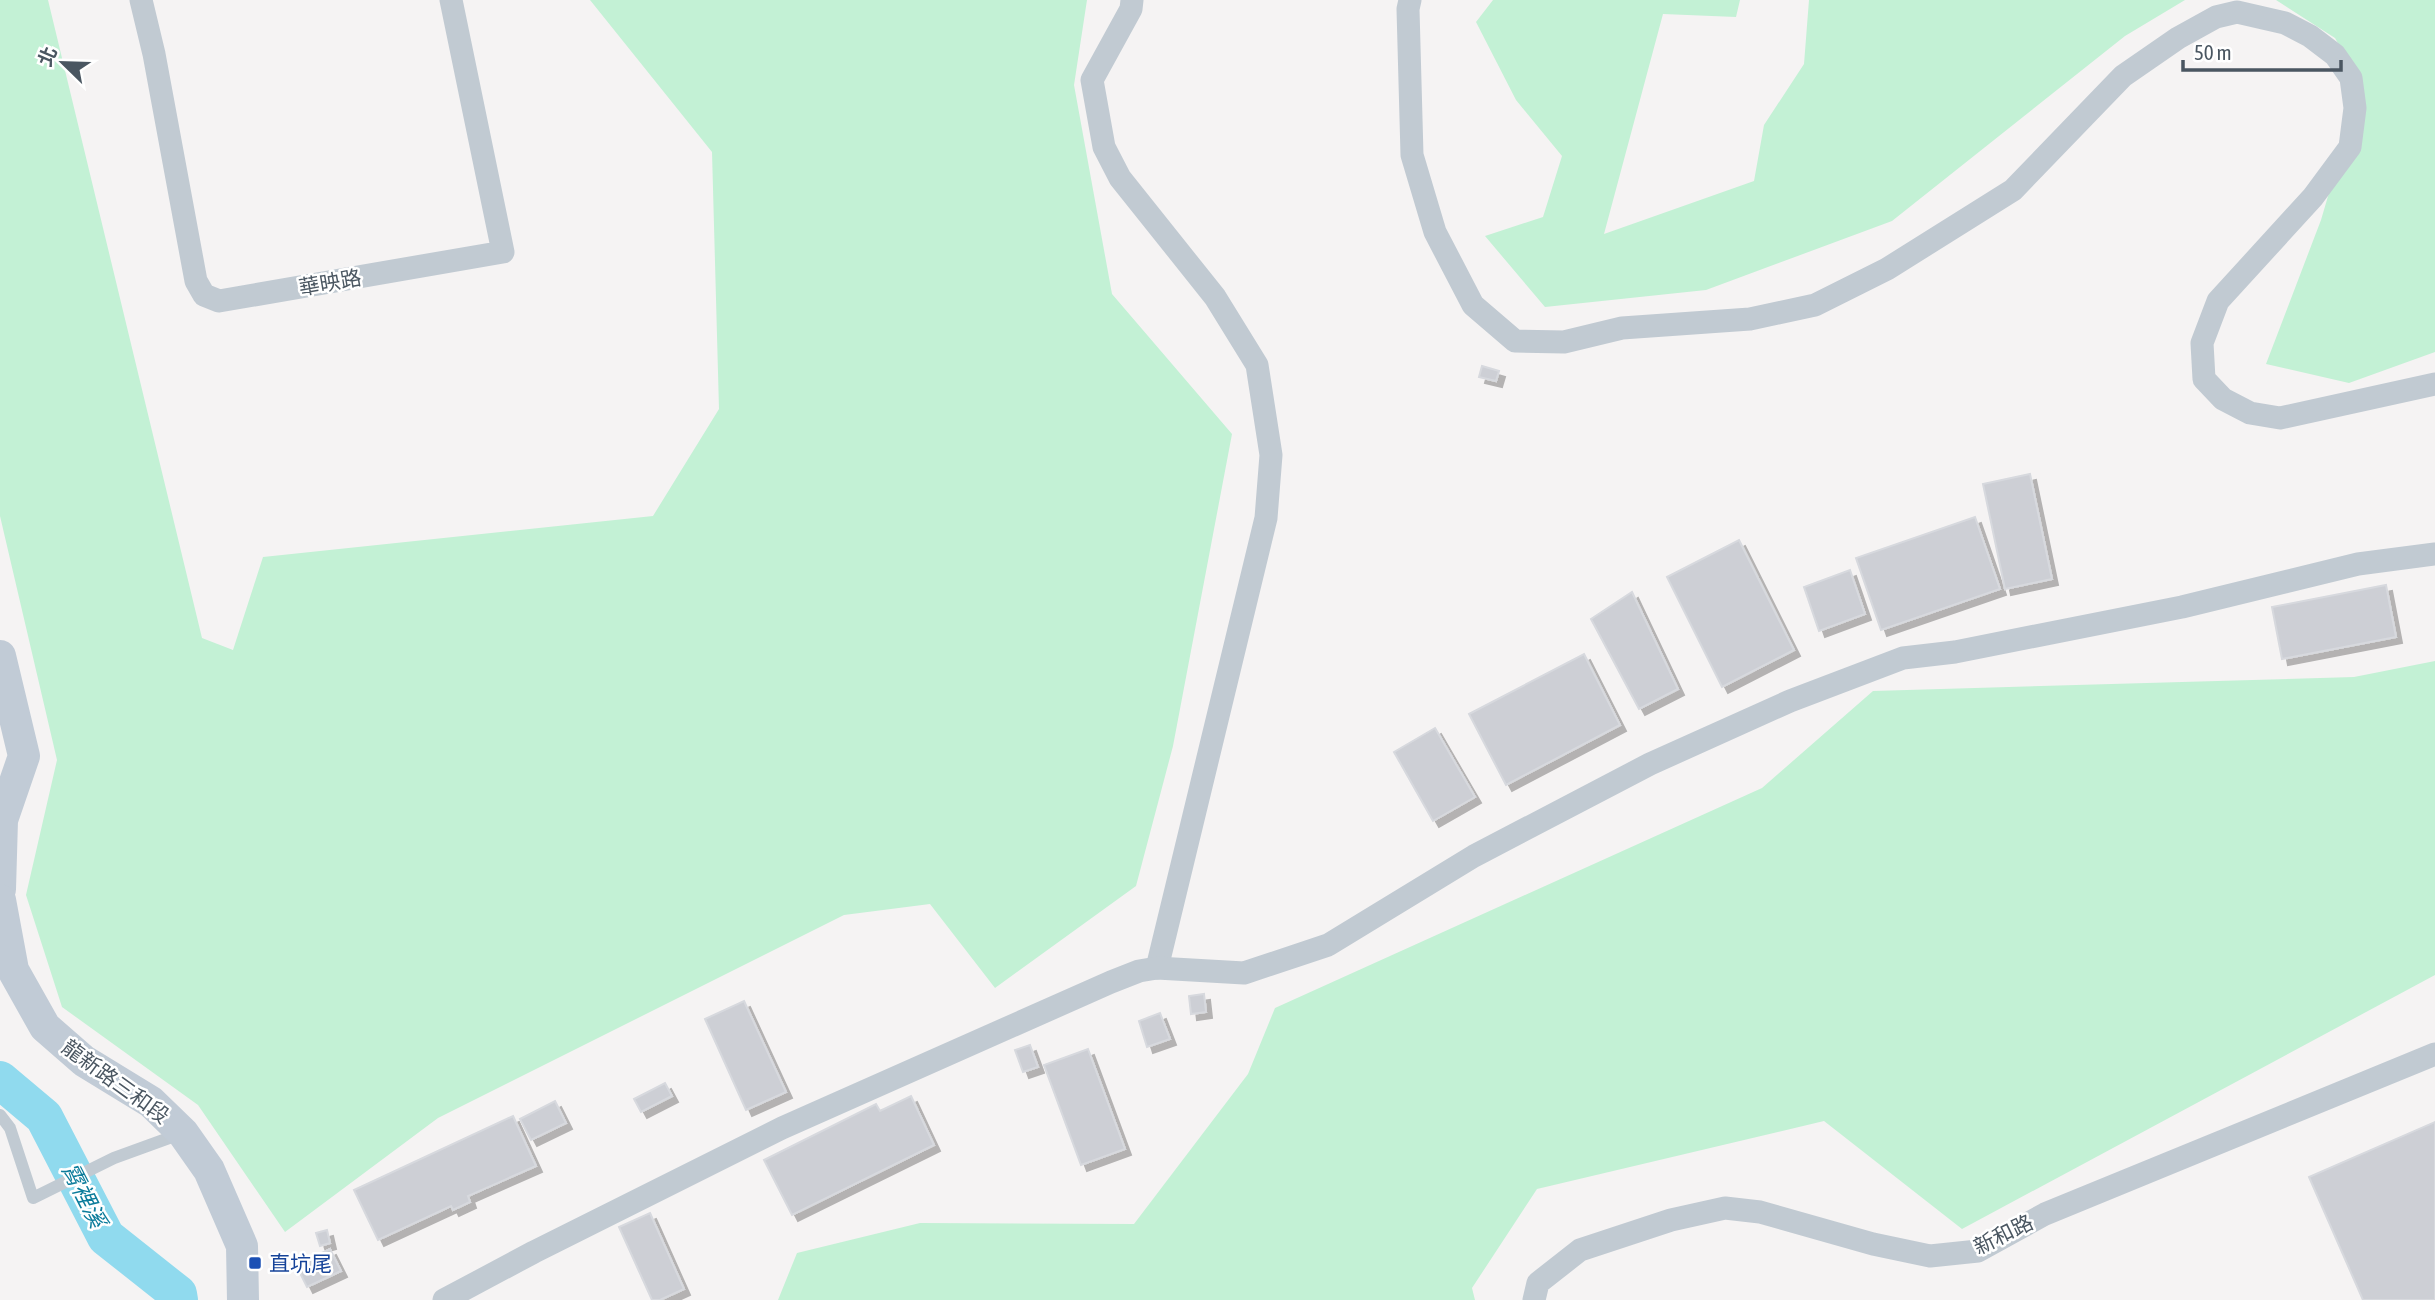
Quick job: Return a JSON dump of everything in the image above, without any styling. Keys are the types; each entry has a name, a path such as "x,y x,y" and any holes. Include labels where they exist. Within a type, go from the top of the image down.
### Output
{"street":[{"name":"華映路","path":"141,0 154,54 196,281 205,295 219,301 502,251 451,0"},
{"path":"1132,0 1131,9 1092,79 1104,147 1121,178 1215,297 1257,365 1271,455 1266,518 1157,968"},
{"path":"1410,0 1408,9 1412,155 1435,232 1472,305 1515,341 1564,342 1622,328 1750,319 1815,305 1887,269 2013,190 2123,76 2178,38 2216,17 2237,12 2285,23 2310,36 2335,55 2351,78 2355,108 2350,147 2313,197 2218,301 2202,343 2204,379 2223,399 2250,413 2280,418 2435,384"},
{"path":"444,1300 782,1128 1111,982 1139,971 1157,968 1244,973 1328,944 1474,856 1650,764 1790,701 1903,658 1955,652 2182,607 2358,564 2435,554"},
{"path":"0,656 24,756 2,820 0,888"},
{"name":"龍新路三和段","path":"0,900 13,970 45,1027 84,1062 151,1102 183,1133 209,1170 242,1246 243,1300"},
{"name":"新和路","path":"1534,1300 1538,1283 1580,1251 1671,1220 1726,1208 1760,1212 1873,1244 1930,1256 1978,1251 2045,1214 2435,1054"}],"lane":[{"path":"0,1115 10,1128 33,1198 114,1158 183,1133"}],"green space":[{"path":"0,0 48,0 202,638 233,650 263,557 653,516 719,409 712,152 590,0 1087,0 1074,85 1112,294 1232,434 1173,746 1136,886 995,988 930,904 844,915 438,1118 285,1232 198,1105 62,1007 26,895 57,760 0,516"},
{"path":"1493,0 1740,0 1736,17 1663,14 1604,234 1754,181 1764,125 1804,64 1809,0 2185,0 2125,36 1892,221 1706,290 1545,307 1485,236 1543,217 1562,156 1516,100 1476,22"},
{"path":"2276,0 2435,0 2435,352 2349,383 2266,364 2321,220 2361,84 2335,38"},
{"path":"2435,661 2435,975 1962,1229 1824,1121 1537,1189 1472,1288 1475,1300 778,1300 797,1253 920,1223 1134,1224 1248,1074 1275,1008 1762,788 1873,691 2354,677"}],"building":[{"path":"1482,366 1499,371 1496,381 1479,377"},
{"path":"2030,474 2052,579 2005,589 1983,484"},
{"path":"1975,517 2000,589 1881,630 1856,558"},
{"path":"1739,540 1794,650 1722,687 1667,577"},
{"path":"1850,570 1865,614 1819,631 1804,587"},
{"path":"2386,585 2396,637 2282,659 2272,607"},
{"path":"1632,592 1678,689 1639,709 1591,619"},
{"path":"1584,654 1620,725 1506,785 1469,714"},
{"path":"1435,728 1475,797 1433,821 1394,752"},
{"path":"1204,994 1206,1012 1191,1014 1189,996"},
{"path":"744,1001 786,1092 746,1110 705,1019"},
{"path":"1160,1013 1170,1039 1147,1047 1139,1021"},
{"path":"1030,1045 1038,1067 1023,1072 1015,1050"},
{"path":"1088,1049 1125,1149 1081,1165 1044,1065"},
{"path":"665,1083 672,1096 641,1112 634,1099"},
{"path":"911,1096 934,1145 792,1215 764,1160 876,1104 880,1111"},
{"path":"555,1101 566,1123 531,1140 520,1119"},
{"path":"513,1116 536,1166 468,1196 470,1202 453,1210 451,1206 378,1240 354,1190"},
{"path":"2435,1122 2435,1300 2363,1300 2309,1177"},
{"path":"650,1213 684,1289 660,1300 652,1300 619,1227"},
{"path":"327,1230 330,1243 320,1246 316,1233"},
{"path":"330,1249 341,1271 307,1287 296,1265"}],"waterway":[{"name":"霄裡溪","path":"0,1080 44,1117 106,1237 178,1294 179,1300"}],"place":[{"name":"直坑尾","path":"255,1263"}]}
